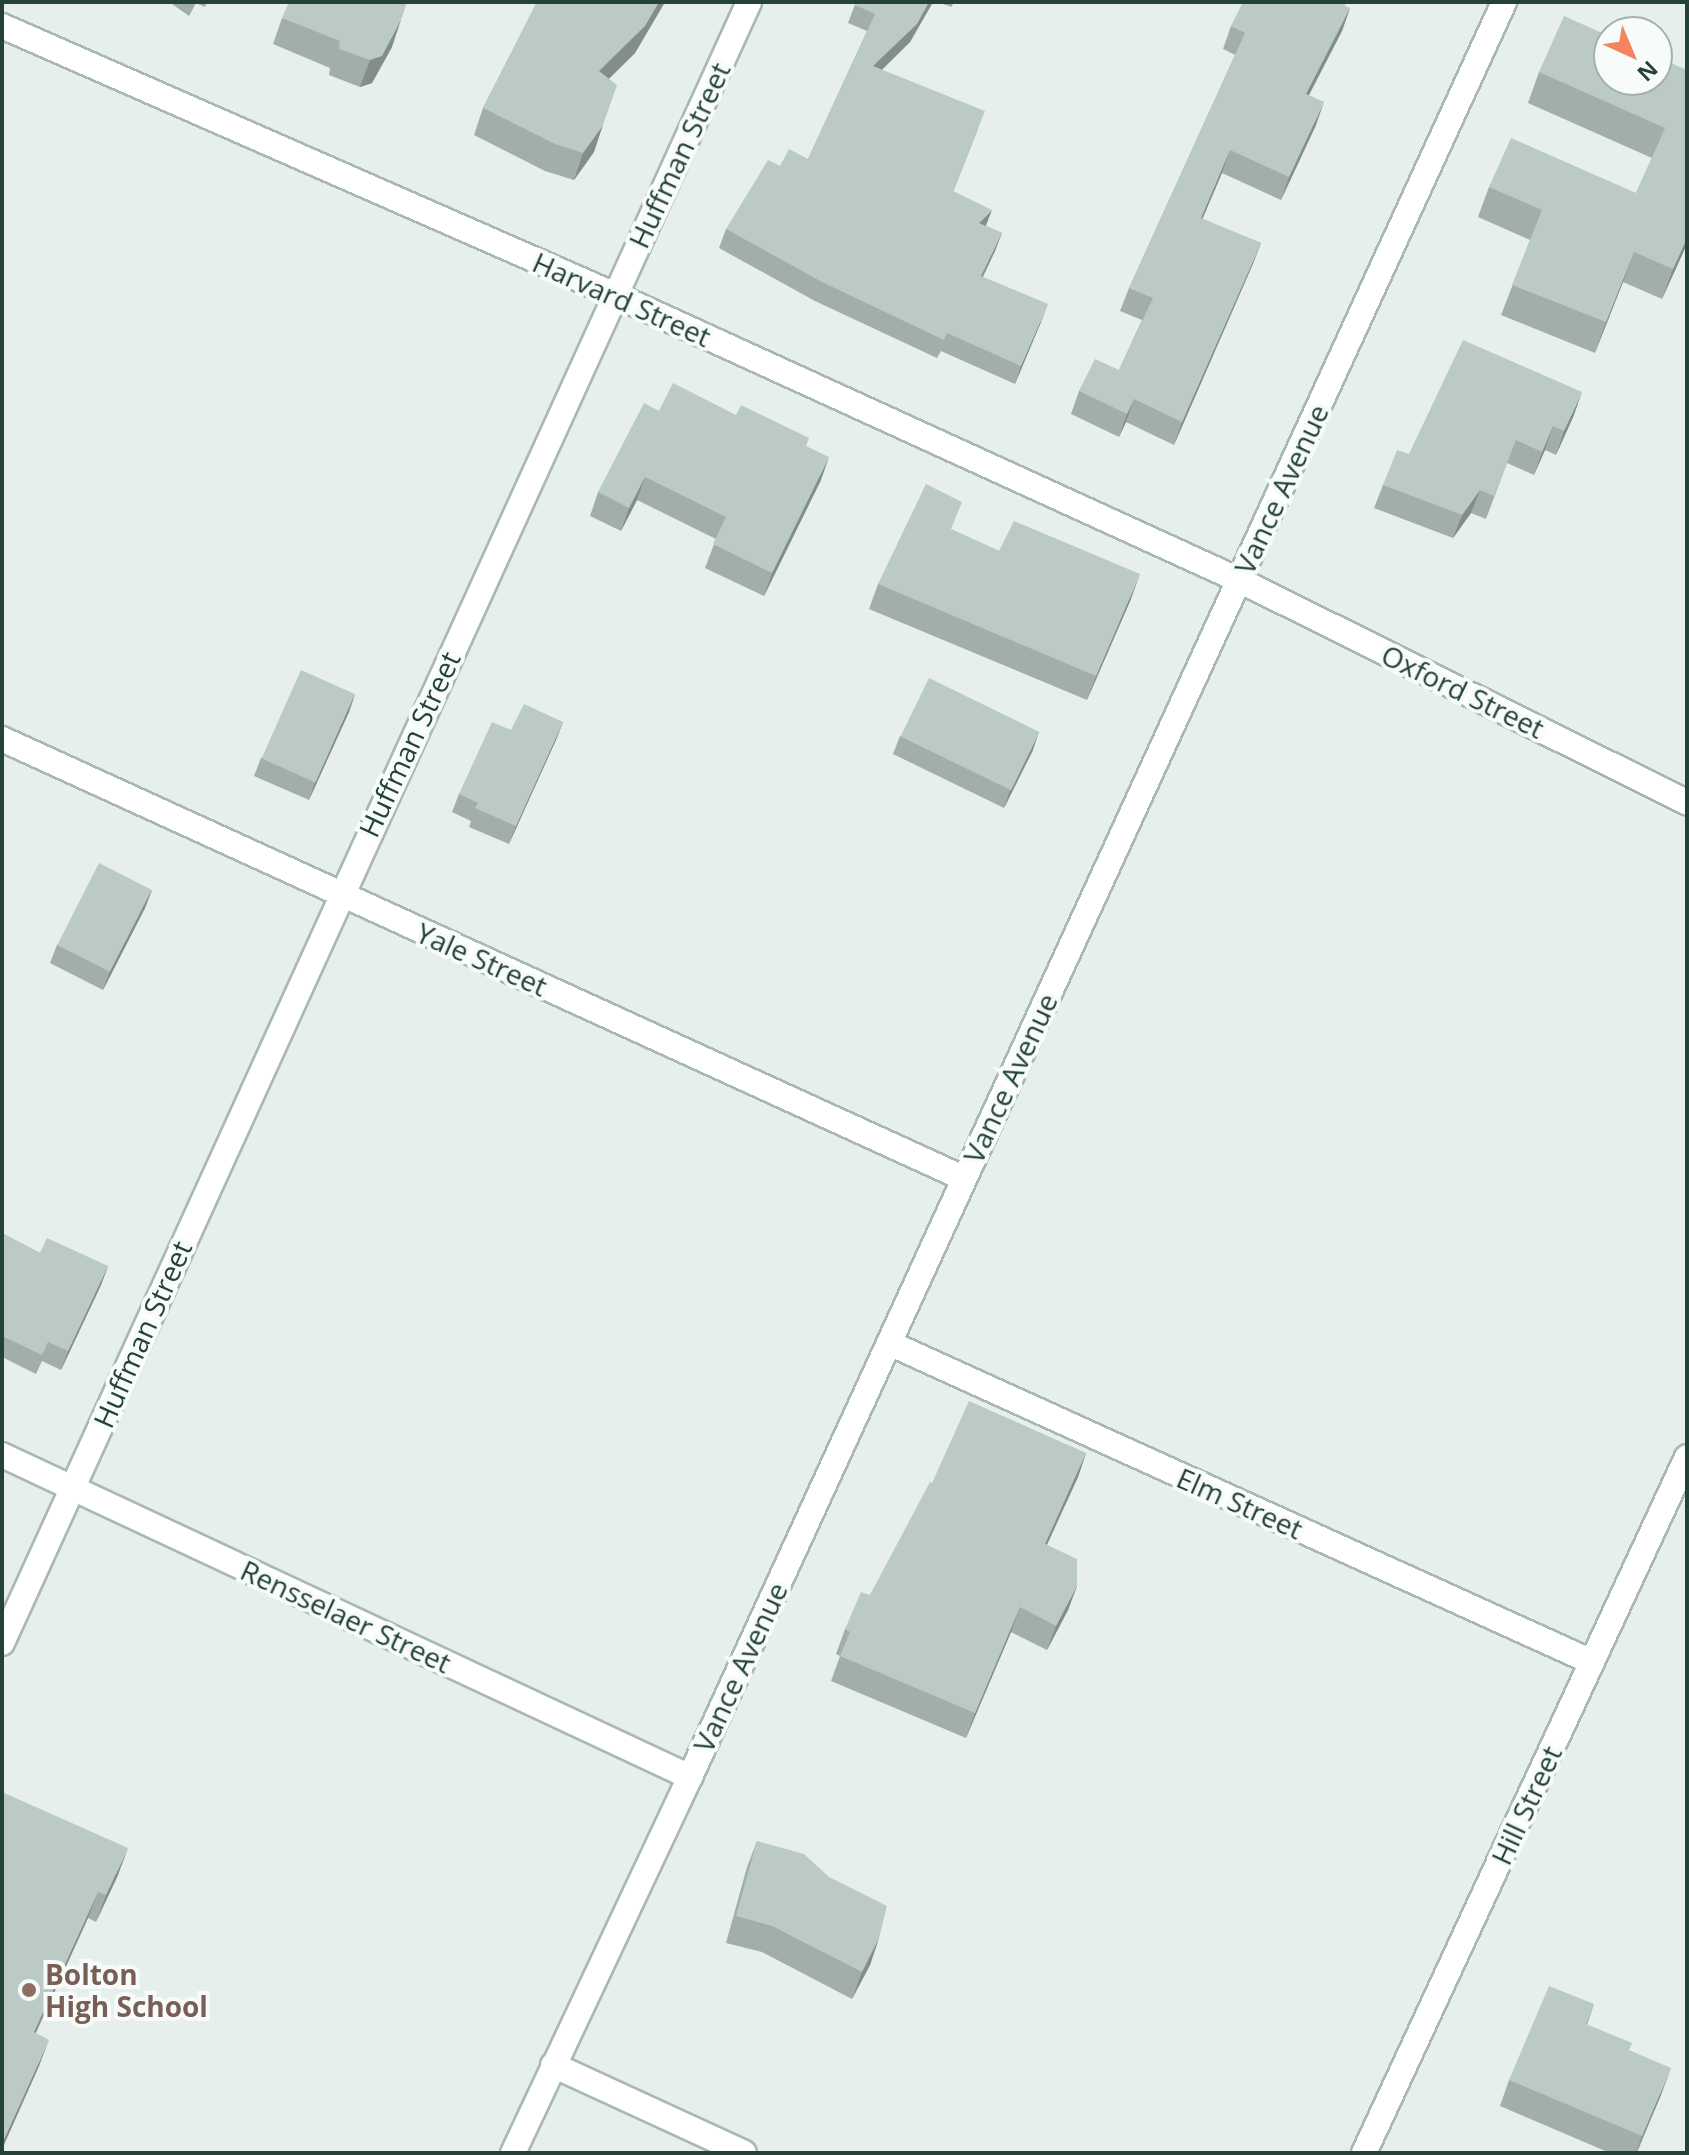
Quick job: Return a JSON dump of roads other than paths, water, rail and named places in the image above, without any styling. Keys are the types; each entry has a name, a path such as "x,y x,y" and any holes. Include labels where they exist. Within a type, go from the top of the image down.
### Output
{"street":[{"name":"Huffman Street","path":"2,1643 749,2"},
{"name":"Vance Avenue","path":"513,2153 690,1777 1239,580 1497,4"},
{"name":"Harvard Street","path":"2,26 615,295 1239,580"},
{"name":"Oxford Street","path":"1239,580 1687,802"},
{"name":"Yale Street","path":"2,739 963,1178"},
{"name":"Elm Street","path":"889,1343 1592,1662"},
{"name":"Rensselaer Street","path":"2,1455 690,1777"},
{"name":"Hill Street","path":"1364,2153 1687,1457"},
{"path":"553,2065 744,2153"}],"place":[{"name":"Bolton High School","path":"29,1990"}]}
